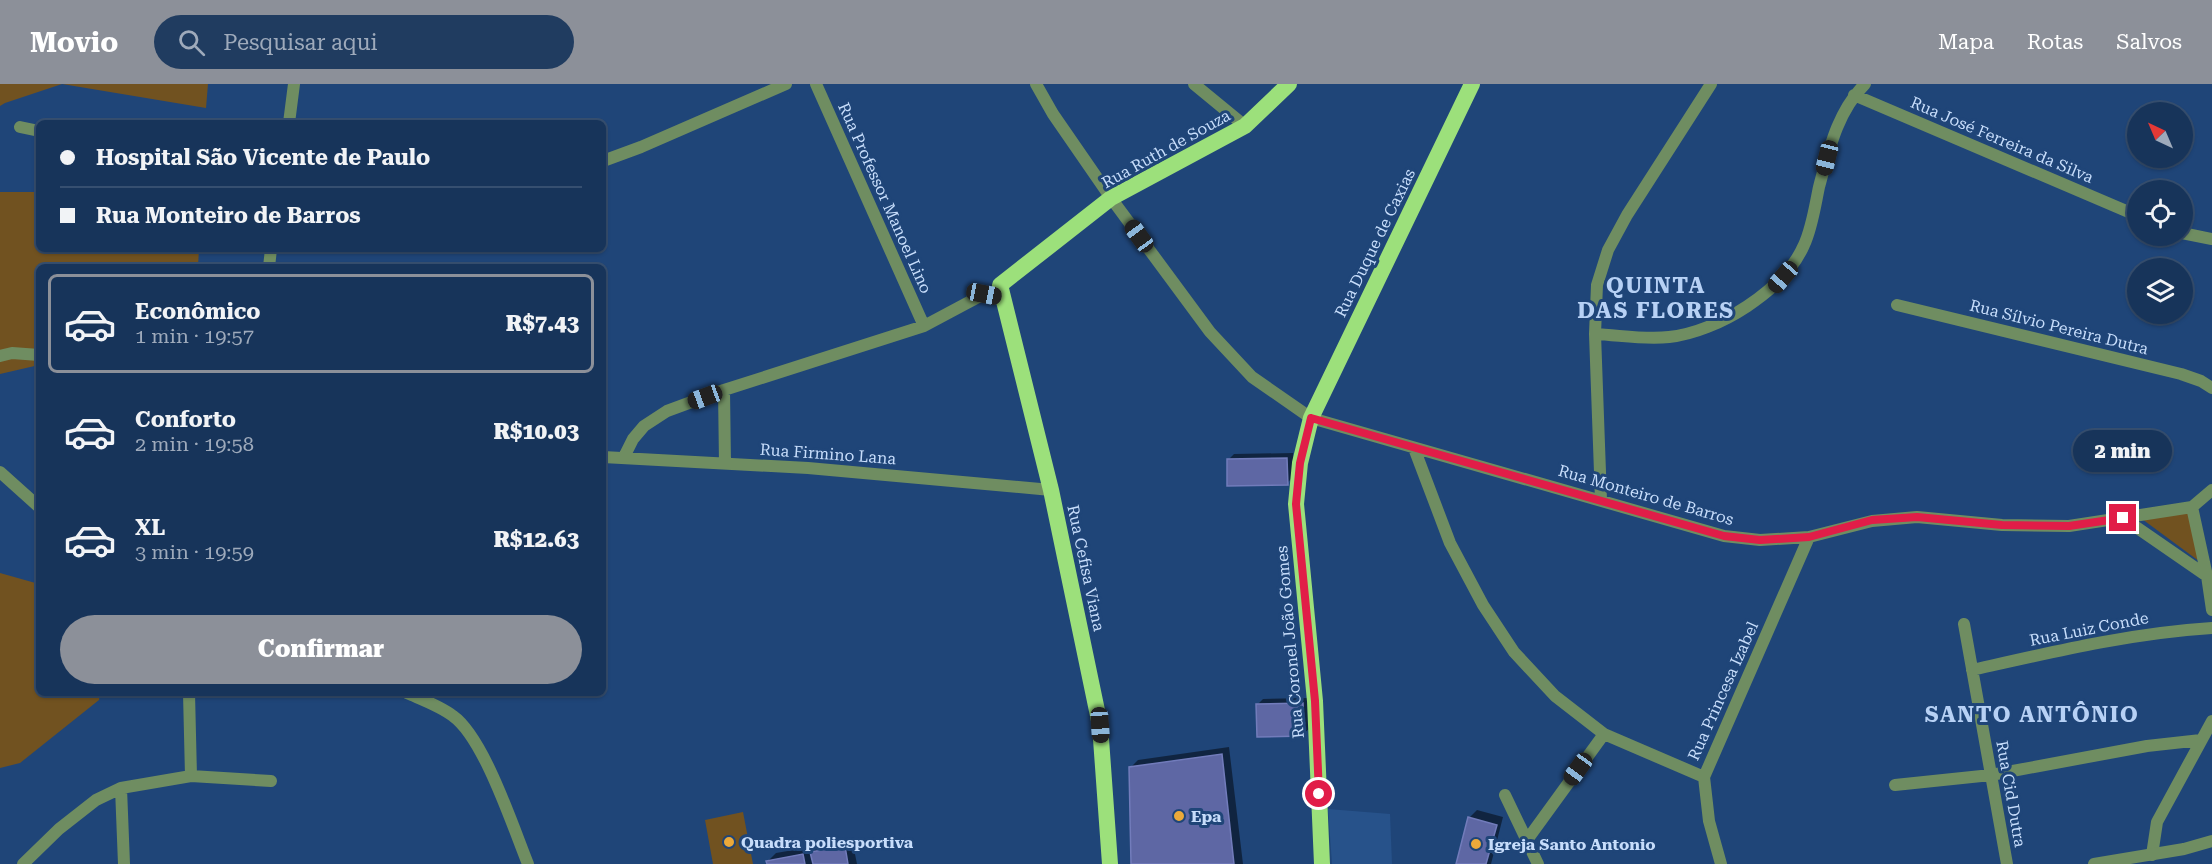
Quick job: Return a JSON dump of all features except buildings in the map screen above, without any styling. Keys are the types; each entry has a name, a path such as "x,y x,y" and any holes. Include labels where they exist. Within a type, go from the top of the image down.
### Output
{"highway":[{"name":"Rua Ruth de Souza","path":"1001,291 1111,198 1245,126 1289,84"},
{"name":"Rua Duque de Caxias","path":"1311,418 1472,84"},
{"name":"Rua Cefisa Viana","path":"1001,291 1051,490 1100,725 1110,864"},
{"name":"Rua Coronel João Gomes","path":"1311,418 1300,463 1296,504 1315,701 1322,864"}],"street":[{"path":"289,120 294,84"},
{"path":"606,160 786,84"},
{"name":"Rua Professor Manoel Lino","path":"816,84 924,326"},
{"name":"Rua Monteiro de Barros","path":"1036,84 1053,114 1111,198 1210,332 1252,377 1311,418 1724,536 1760,540 1809,537 1872,520 1917,517 2002,525 2069,526 2192,507"},
{"path":"1194,84 1245,126"},
{"path":"1601,500 1595,334 1597,285 1608,250 1627,215 1711,84"},
{"path":"1595,334 1667,338 1695,332 1725,319 1774,287 1792,266 1804,245 1833,136 1854,95 1865,84"},
{"name":"Rua José Ferreira da Silva","path":"1854,95 2127,211"},
{"path":"20,127 36,130"},
{"path":"2193,235 2212,238"},
{"path":"624,457 633,439 644,426 667,411 724,390 924,326 984,294 1001,291"},
{"name":"Rua Sílvio Pereira Dutra","path":"1897,305 2181,374 2212,387"},
{"path":"0,356 12,353 36,355"},
{"path":"724,390 725,464"},
{"path":"1414,448 1450,543 1483,605 1514,652 1555,696 1604,734 1704,777"},
{"name":"Rua Firmino Lana","path":"606,457 808,468 1051,490"},
{"path":"0,472 36,504"},
{"path":"2212,490 2192,507 2212,610"},
{"path":"2123,518 2207,576"},
{"name":"Rua Princesa Izabel","path":"1721,864 1709,821 1704,777 1809,537"},
{"name":"Rua Cid Dutra","path":"1964,624 2007,864"},
{"name":"Rua Luiz Conde","path":"1972,670 2095,643 2168,631 2212,628"},
{"path":"189,696 191,776"},
{"path":"413,696 454,716 472,735 528,864"},
{"path":"2152,855 2157,822 2212,721"},
{"path":"1527,840 1604,734"},
{"path":"1895,785 1991,775 2147,746 2201,740"},
{"path":"23,864 59,828 77,814 96,800 121,788 191,776 272,781"},
{"path":"121,788 124,864"},
{"path":"1505,795 1538,864"},
{"path":"2094,864 2152,855 2212,841"}],"shaded area":[{"path":"0,84 62,84 0,106"},
{"path":"62,84 208,84 206,108"},
{"path":"0,192 36,192 36,252 199,252 198,264 36,264 36,366 0,374"},
{"path":"2197,510 2207,567 2142,519"},
{"path":"0,573 36,583 36,696 100,696 99,700 20,763 0,768"},
{"path":"1328,809 1390,814 1392,864 1332,864"},
{"name":"Quadra poliesportiva","path":"743,812 753,864 713,864 705,820"}],"place":[{"name":"Epa","path":"1179,816"},
{"name":"Quadra poliesportiva","path":"729,842"},
{"name":"Igreja Santo Antonio","path":"1476,844"}],"district":[{"name":"QUINTA DAS FLORES","path":"1656,298"},
{"name":"SANTO ANTÔNIO","path":"2032,714"}],"route":[{"path":"1319,794 1315,701 1296,504 1300,463 1311,418 1724,536 1760,540 1809,537 1872,520 1917,517 2002,525 2069,526 2123,518"}]}
